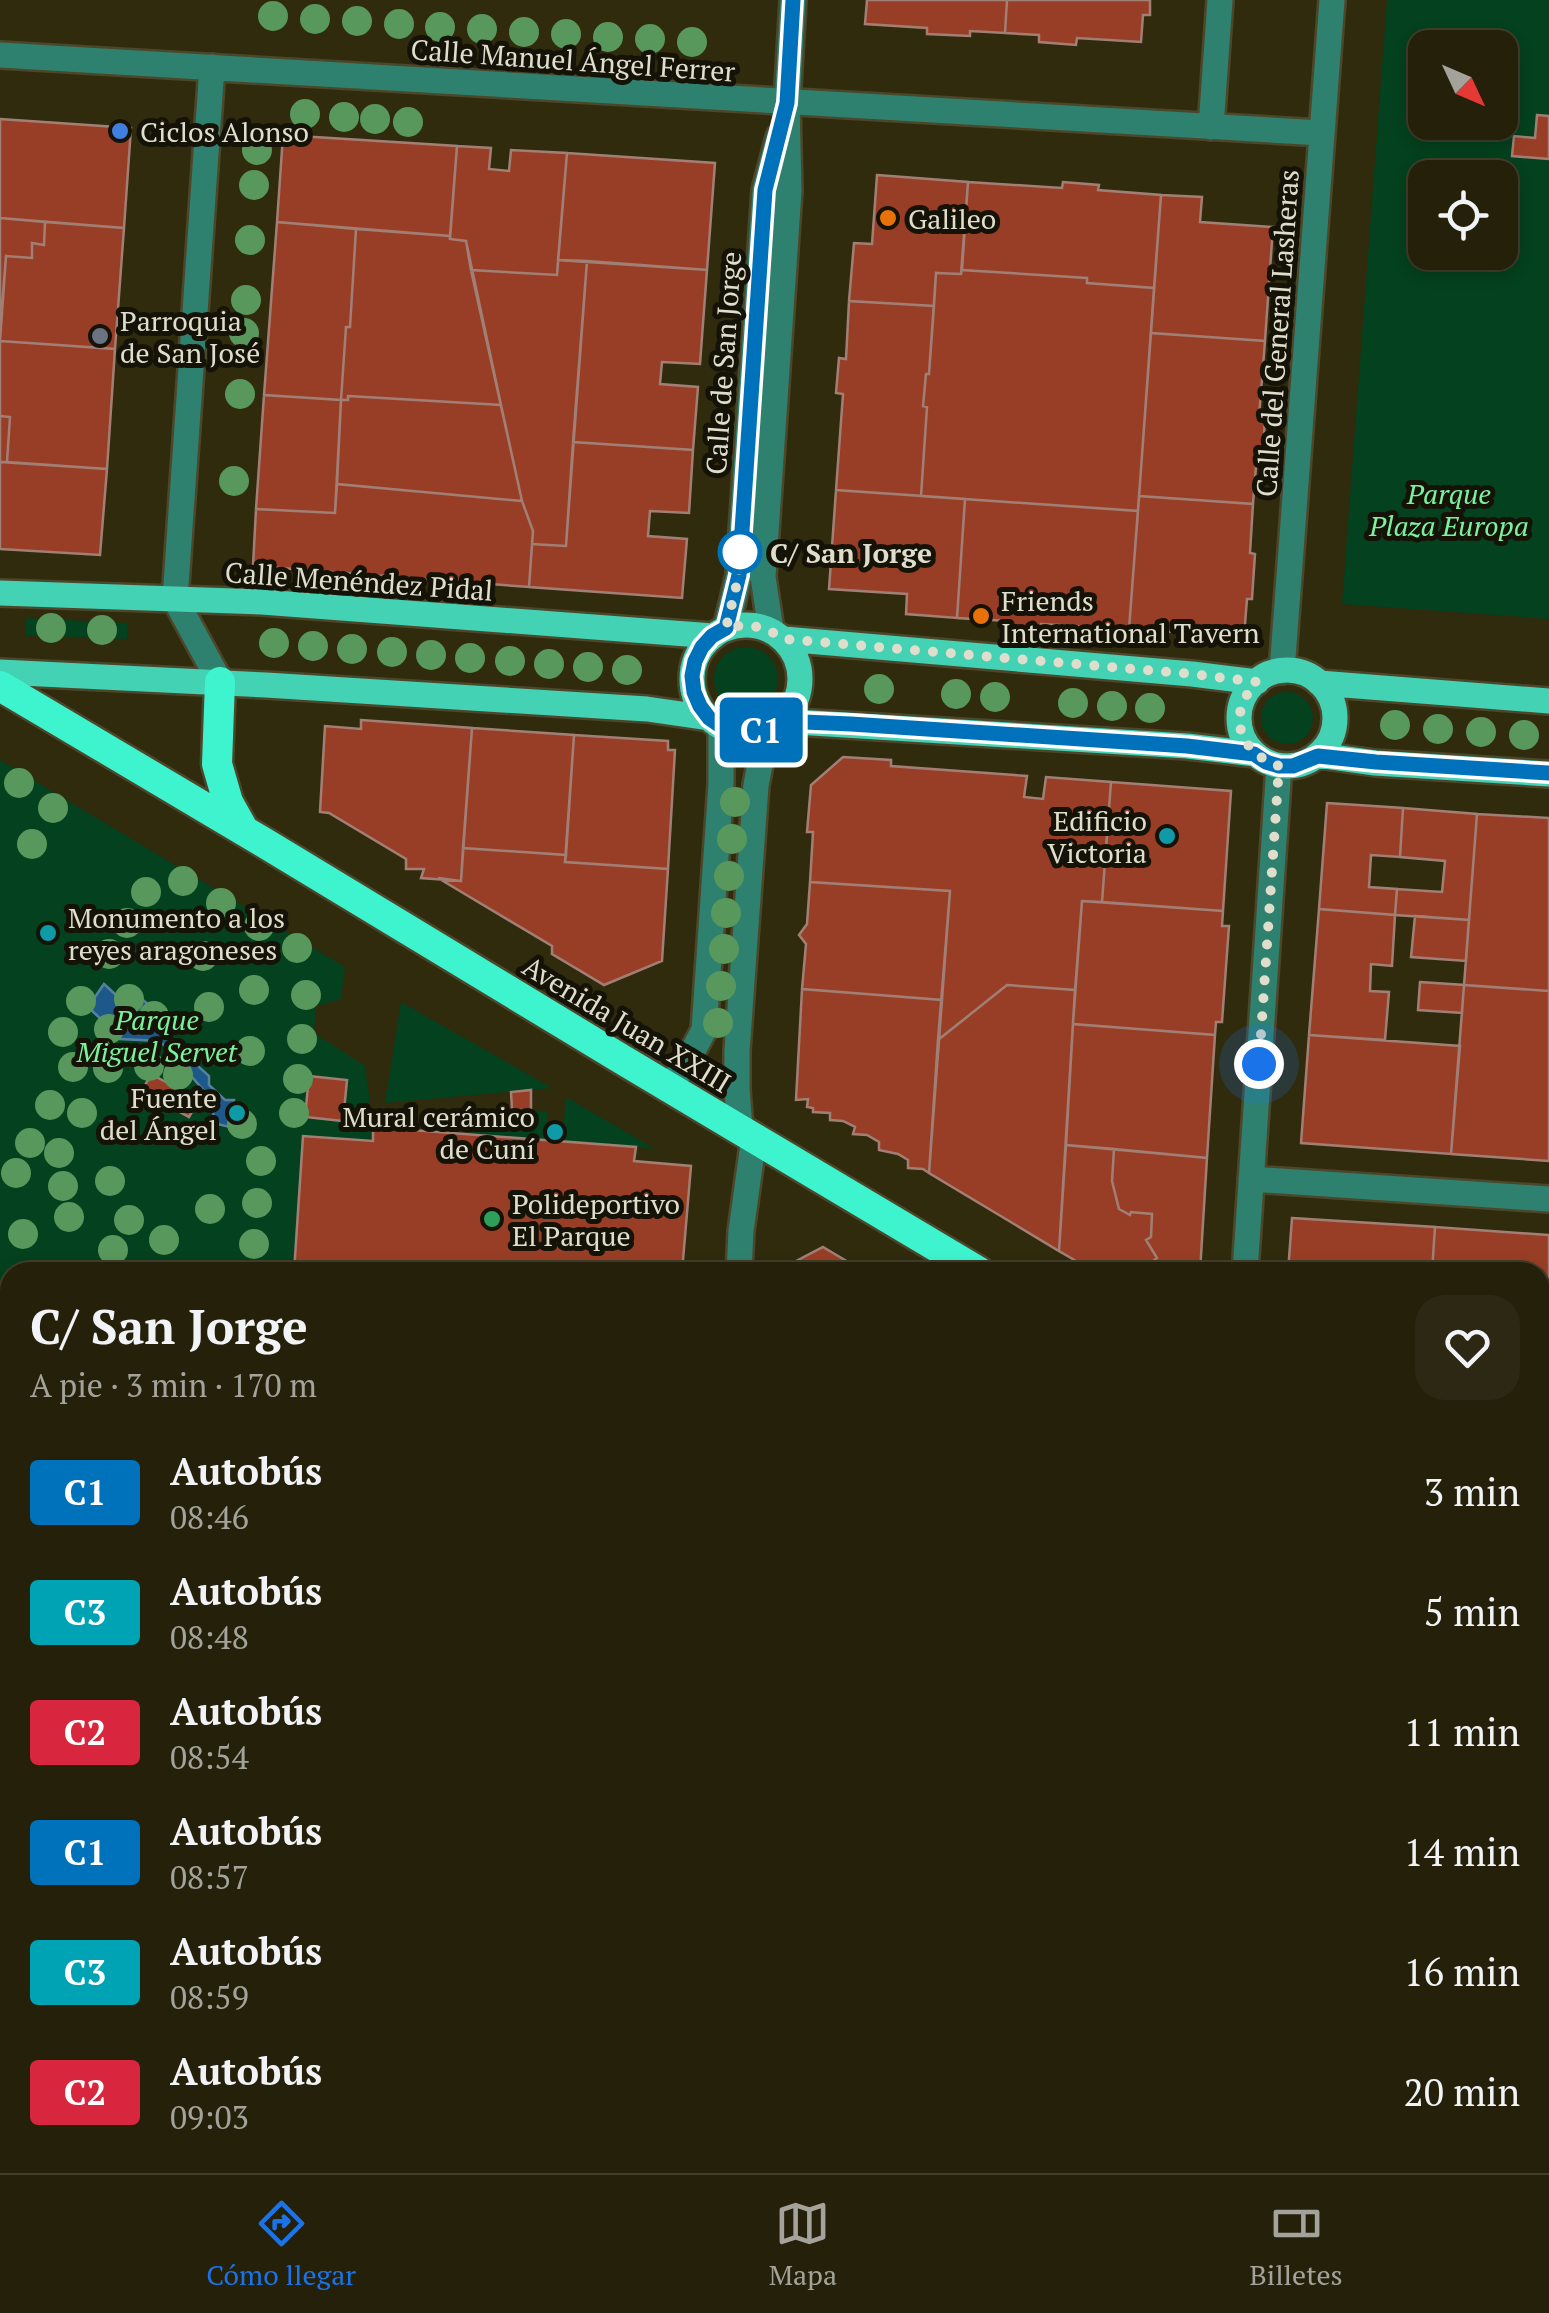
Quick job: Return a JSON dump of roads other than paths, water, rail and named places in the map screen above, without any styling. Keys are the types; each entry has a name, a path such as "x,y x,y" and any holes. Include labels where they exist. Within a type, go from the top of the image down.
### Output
{"highway":[{"path":"220,682 217,764 228,802 242,829"},
{"name":"Avenida Juan XXIII","path":"0,686 962,1262"}],"main road":[{"name":"Calle Menéndez Pidal","path":"0,593 262,602 719,632"},
{"path":"715,722 700,706 694,692 695,661 702,647 719,632 741,625 756,626 777,635 1257,682"},
{"path":"773,725 790,710 800,681 793,651 777,635"},
{"path":"1549,701 1320,683 1295,671 1282,670 1248,691 1239,718 1246,744 1254,754 1279,766 1293,766 1318,756 1549,774"},
{"path":"0,672 647,709 715,722 736,732 773,725 1148,743 1254,754"},
{"path":"1318,756 1333,733 1335,720 1334,706 1320,683"}],"street":[{"name":"Calle de San Jorge","path":"777,635 763,576 789,192 787,103 793,0"},
{"path":"1211,126 1220,0"},
{"name":"Calle del General Lasheras","path":"1282,670 1332,0"},
{"name":"Calle Manuel Ángel Ferrer","path":"0,55 1322,133"},
{"path":"212,67 175,599 220,682"},
{"name":"Calle de San Jorge","path":"719,632 739,575 765,190 787,103"},
{"path":"668,1087 704,1030 721,784 715,722"},
{"path":"739,1262 747,1133 737,1051 756,785 773,725"},
{"path":"1246,1262 1279,766"},
{"path":"1251,1179 1549,1199"}],"water":[{"path":"104,984 130,1008 139,997 148,1004 145,1018 209,1076 209,1085 225,1100 234,1100 230,1127 213,1123 214,1102 160,1041 120,1039 120,1024 106,1024 88,1007"}],"place":[{"name":"Ciclos Alonso","path":"120,131"},
{"name":"Galileo","path":"888,218"},
{"name":"Parroquia de San José","path":"100,336"},
{"name":"C/ San Jorge","path":"740,552"},
{"name":"Friends International Tavern","path":"981,616"},
{"name":"Edificio Victoria","path":"1167,836"},
{"name":"Monumento a los reyes aragoneses","path":"48,933"},
{"name":"Fuente del Ángel","path":"237,1113"},
{"name":"Mural cerámico de Cuní","path":"555,1132"},
{"name":"Polideportivo El Parque","path":"492,1219"}],"park label":[{"name":"Parque Plaza Europa","path":"1449,509"},
{"name":"Parque Miguel Servet","path":"157,1035"}]}
